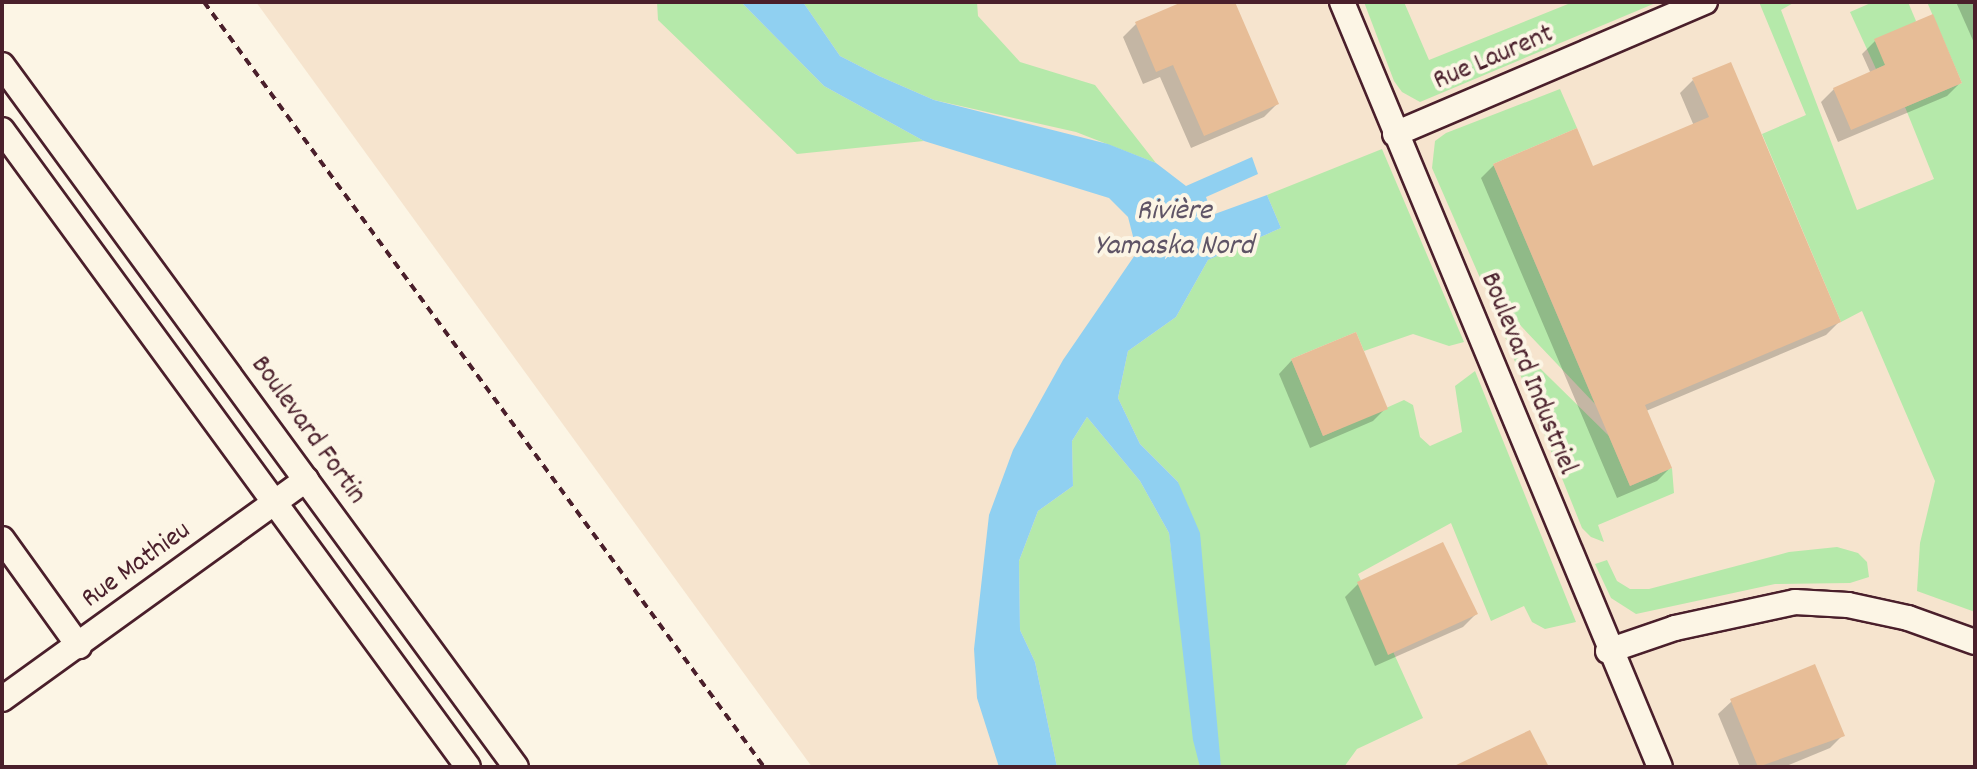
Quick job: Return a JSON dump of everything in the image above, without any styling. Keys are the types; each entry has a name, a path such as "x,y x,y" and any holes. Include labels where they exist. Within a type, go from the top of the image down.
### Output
{"street":[{"name":"Boulevard Industriel","path":"1342,2 1608,651 1660,767"},
{"name":"Rue Laurent","path":"1395,134 1705,2"},
{"name":"Boulevard Fortin","path":"2,65 516,767"},
{"path":"2,130 468,767"},
{"path":"104,269 134,245"},
{"name":"Rue Mathieu","path":"2,699 306,480"},
{"path":"2,539 79,646"},
{"path":"1608,651 1675,628 1795,602 1848,605 1908,618 1975,642"},
{"path":"400,674 432,652"}],"path":[{"path":"204,2 764,767"}],"shaded area":[{"path":"256,2 1975,2 1975,767 812,767"}],"green space":[{"path":"657,2 741,2 824,86 924,141 797,154 658,20"},
{"path":"803,2 977,2 978,16 1020,62 1095,85 1156,163 1076,132 934,100 879,76 840,56"},
{"path":"1364,2 1404,2 1429,60 1573,2 1658,2 1420,102 1402,92 1394,81"},
{"path":"1759,2 1795,2 1781,10 1857,210 1934,179 1905,107 1962,83 1927,2 1975,4 1975,612 1917,591 1920,543 1935,481 1862,311 1841,322 1762,134 1806,115"},
{"path":"1873,2 1908,2 1916,21 1885,65 1876,69 1850,12"},
{"path":"1560,89 1577,128 1493,164 1595,404 1484,287 1432,168 1435,141 1446,133"},
{"path":"1382,149 1464,342 1449,346 1413,334 1364,351 1356,332 1291,359 1323,436 1404,400 1413,405 1420,437 1430,446 1462,432 1455,386 1475,371 1576,622 1545,629 1532,622 1524,606 1491,621 1451,523 1358,574 1423,718 1357,749 1344,767 1221,767 1178,482 1140,444 1118,398 1128,351 1176,317 1208,260 1281,228 1267,195"},
{"path":"1503,332 1609,436 1630,486 1672,468 1674,493 1598,525 1604,542 1591,537 1582,528"},
{"path":"1087,417 1140,481 1169,533 1200,767 1057,767 1035,662 1020,630 1019,561 1038,511 1073,486 1072,441"},
{"path":"1837,547 1858,553 1867,562 1869,577 1850,583 1775,584 1636,614 1611,598 1595,564 1607,560 1617,581 1630,589 1649,589 1789,552"}],"water":[{"name":"Rivière Yamaska Nord","path":"741,2 803,2 840,56 879,76 934,100 1108,144 1156,163 1186,186 1252,157 1258,174 1206,197 1212,215 1267,195 1281,228 1208,260 1176,317 1128,351 1118,398 1140,444 1178,482 1200,533 1221,767 1200,767 1193,740 1169,533 1140,481 1087,417 1072,441 1073,486 1038,511 1019,561 1020,630 1035,662 1057,767 999,767 977,698 974,649 989,515 1013,450 1063,360 1137,252 1128,217 1109,198 924,141 824,86"}],"building":[{"path":"1182,2 1235,2 1279,104 1204,136 1173,65 1156,72 1135,22"},
{"path":"1933,14 1962,83 1851,130 1833,88 1885,65 1874,39"},
{"path":"1731,62 1841,322 1645,405 1672,468 1630,486 1493,164 1577,128 1593,166 1709,117 1692,78"},
{"path":"1356,332 1388,409 1323,436 1291,359"},
{"path":"1443,542 1478,614 1388,655 1357,582"},
{"path":"1815,664 1845,736 1758,767 1730,699"},
{"path":"1530,730 1549,767 1452,767"}]}
